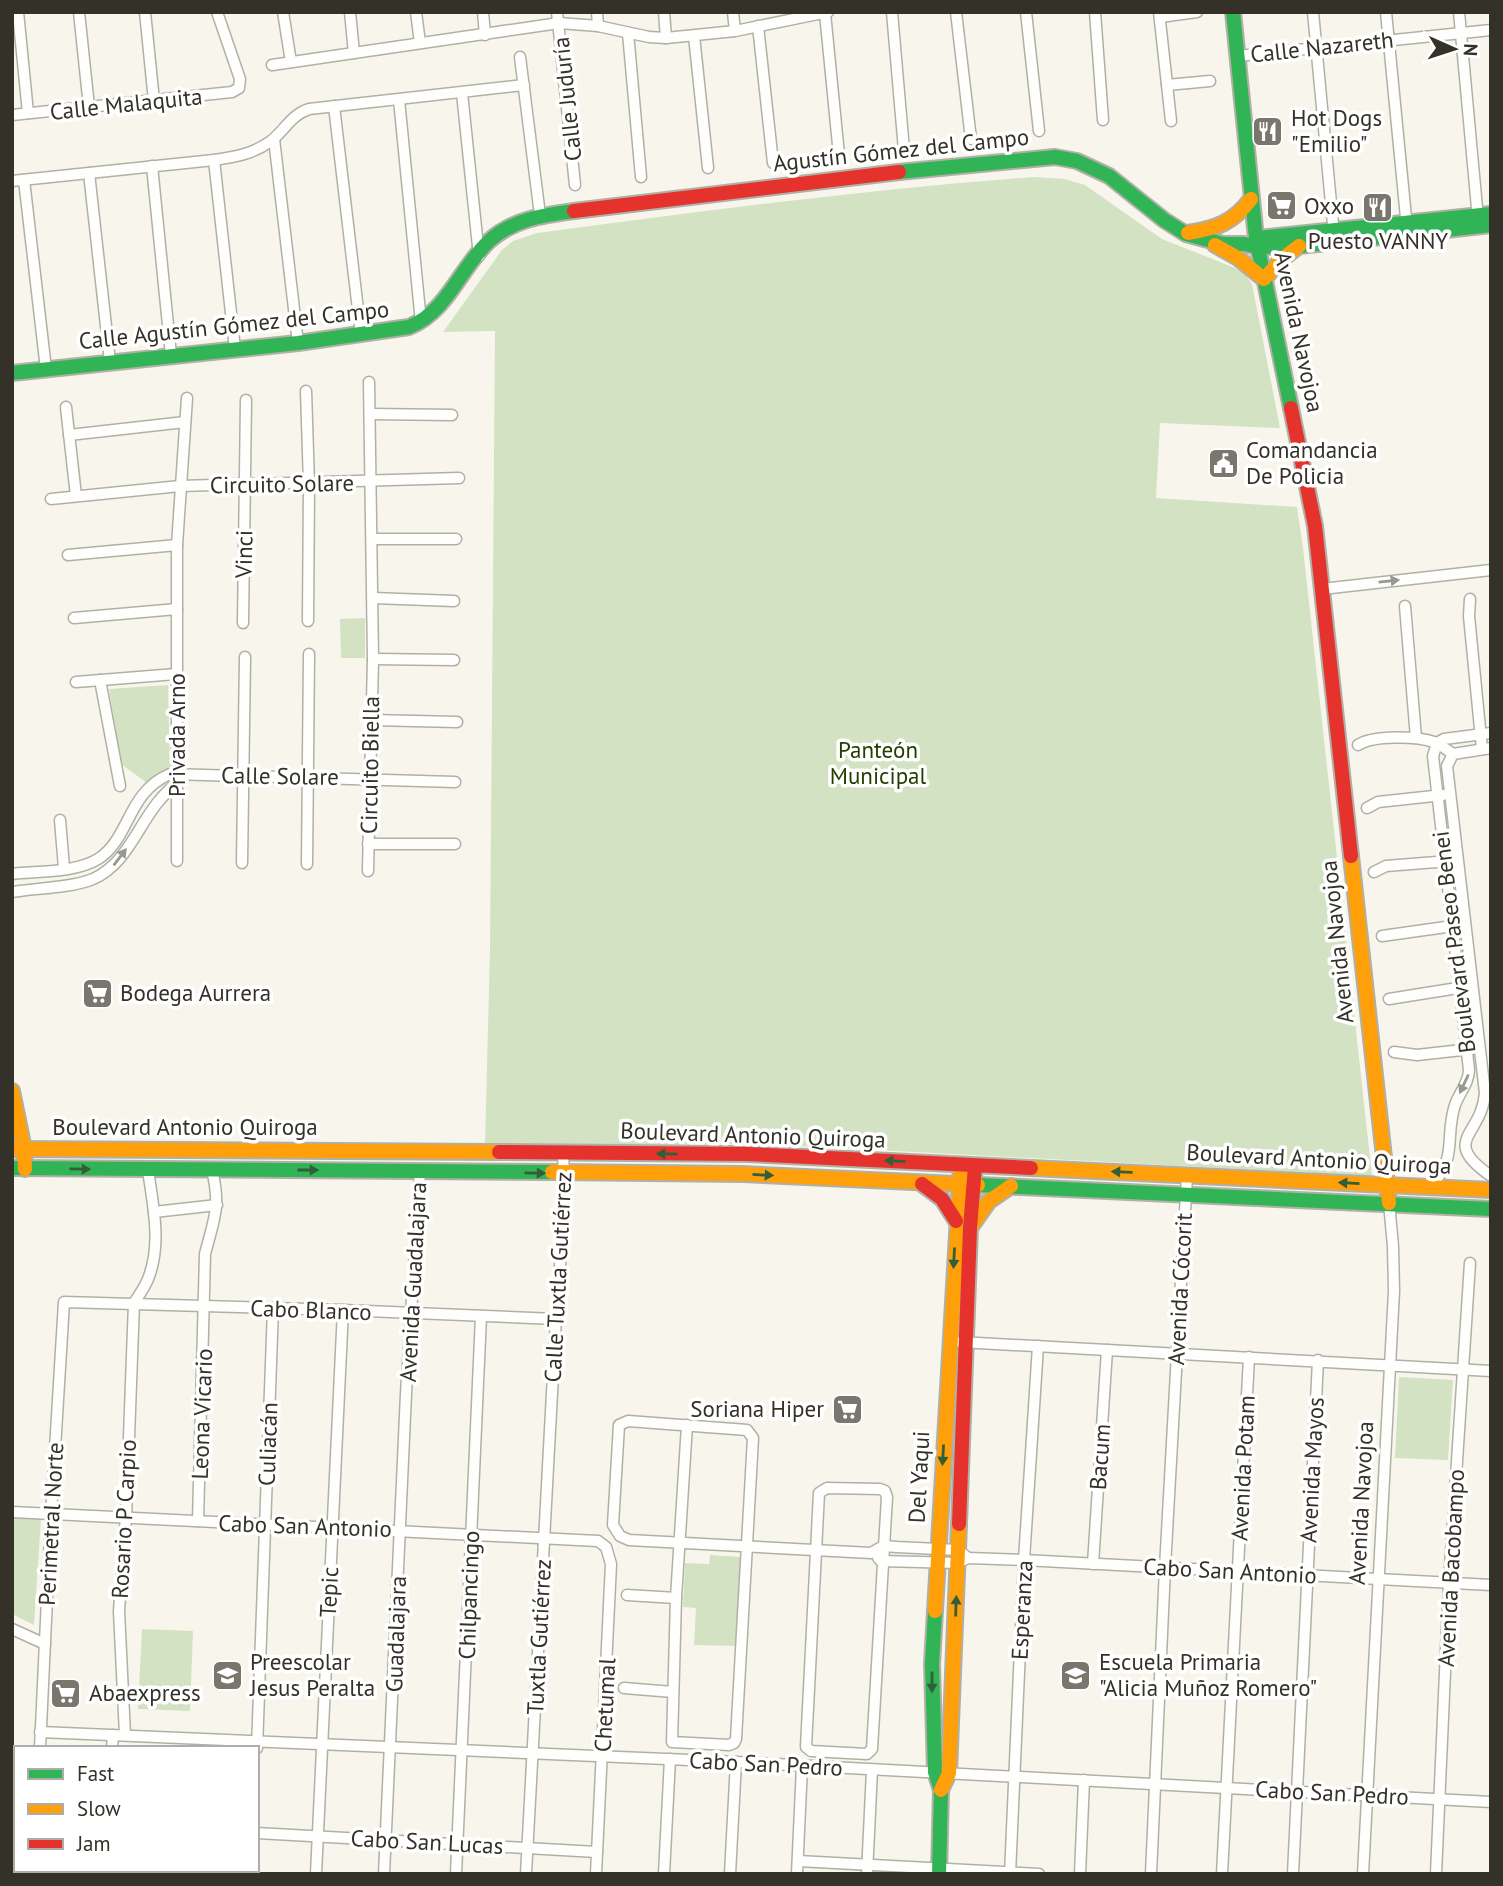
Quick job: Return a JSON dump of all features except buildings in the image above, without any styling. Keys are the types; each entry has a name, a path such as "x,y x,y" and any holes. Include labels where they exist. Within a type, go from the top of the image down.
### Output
{"main road":[{"name":"Avenida Navojoa","path":"1233,12 1253,243 1264,279 1308,486 1322,589 1389,1203"},
{"name":"Agustín Gómez del Campo","path":"540,215 942,167 1055,157 1077,161 1109,176 1164,220 1186,233 1208,242 1253,243"},
{"path":"1186,233 1212,230 1228,223 1241,213 1251,199"},
{"name":"Calle Agustín Gómez del Campo","path":"12,373 298,343 410,327 421,322 444,301 488,242 508,226 540,215"},
{"path":"1253,243 1485,220"},
{"path":"1253,243 1299,246 1334,236"},
{"path":"1208,242 1238,258 1264,279 1282,259 1299,246"},
{"path":"12,1091 19,1168"},
{"name":"Boulevard Antonio Quiroga","path":"18,1149 748,1154 1491,1190"},
{"name":"Del Yaqui","path":"942,1772 932,1688 949,1341 968,1166"},
{"name":"Boulevard Antonio Quiroga","path":"19,1168 743,1174 1491,1209"},
{"path":"916,1181 933,1189 963,1224 1011,1186"},
{"name":"Del Yaqui","path":"939,1871 942,1772 961,1557 967,1343 963,1224"}],"street":[{"path":"18,12 28,113"},
{"path":"79,12 89,107"},
{"path":"145,12 154,101"},
{"name":"Calle Malaquita","path":"12,115 227,94 239,88 240,79 217,12"},
{"path":"284,12 291,62"},
{"path":"350,12 354,54"},
{"path":"416,12 420,43"},
{"path":"483,12 485,35"},
{"name":"Calle Juduría","path":"557,12 575,185"},
{"path":"597,12 598,26"},
{"path":"664,12 666,38"},
{"path":"733,12 735,31"},
{"path":"892,12 904,150"},
{"path":"956,12 971,139"},
{"path":"1026,12 1039,131"},
{"path":"1095,12 1103,120"},
{"path":"1171,121 1160,14 1197,12"},
{"path":"1313,12 1334,236"},
{"path":"1386,12 1407,228"},
{"path":"1460,12 1485,220"},
{"path":"272,65 559,23 598,26 666,38 735,31 797,15 826,13 839,155"},
{"path":"758,26 772,163"},
{"name":"Calle Nazareth","path":"1238,56 1491,30"},
{"path":"628,33 641,177"},
{"path":"694,36 708,168"},
{"path":"520,57 540,215"},
{"path":"1167,85 1210,81"},
{"path":"12,181 214,160 253,152 274,139 298,112 524,85"},
{"path":"462,93 479,257"},
{"path":"399,100 421,322"},
{"path":"334,106 361,335"},
{"path":"274,139 298,343"},
{"path":"214,160 235,349"},
{"path":"152,166 171,355"},
{"path":"89,173 110,362"},
{"path":"24,180 46,369"},
{"path":"369,382 371,482 458,478"},
{"path":"306,391 309,484 308,621"},
{"path":"51,499 180,486 187,398"},
{"name":"Vinci","path":"243,623 246,400"},
{"path":"66,407 76,496"},
{"path":"370,414 452,415"},
{"path":"69,435 185,422"},
{"name":"Circuito Solare","path":"177,609 180,486 371,482 373,659"},
{"path":"372,539 456,540"},
{"path":"68,555 177,545"},
{"path":"1322,589 1491,570"},
{"path":"373,598 454,601"},
{"path":"1358,745 1370,739 1416,738 1437,743 1453,754 1487,749 1469,616 1470,599"},
{"path":"1405,606 1416,738"},
{"path":"74,618 177,609"},
{"name":"Privada Arno","path":"177,609 177,861"},
{"path":"307,864 309,654"},
{"path":"242,863 245,657"},
{"path":"373,659 454,660"},
{"name":"Circuito Biella","path":"368,872 373,659"},
{"path":"76,682 176,674"},
{"path":"100,680 120,786"},
{"path":"371,720 457,722"},
{"path":"1437,743 1444,739 1486,734"},
{"name":"Boulevard Paseo Benei","path":"1437,743 1433,756 1437,796 1472,986 1484,1083 1485,1101 1466,1140 1467,1155"},
{"name":"Boulevard Paseo Benei","path":"1451,861 1447,765 1453,754"},
{"name":"Calle Solare","path":"12,874 36,872 63,864 89,863 108,850 128,816 153,784 161,778 191,775 455,782"},
{"name":"Calle Solare","path":"12,891 85,882 95,878 120,860 141,823 177,778"},
{"path":"1367,808 1378,803 1450,794"},
{"path":"128,816 141,823"},
{"path":"60,820 63,864"},
{"path":"369,844 456,844"},
{"path":"1374,872 1386,866 1451,861"},
{"path":"89,863 95,878"},
{"path":"36,872 38,888"},
{"path":"1382,936 1459,925"},
{"name":"Boulevard Paseo Benei","path":"1430,1187 1443,1172 1450,1153 1452,1116 1469,1076 1460,987 1459,925"},
{"path":"1389,999 1472,986"},
{"path":"1394,1052 1417,1055 1479,1048"},
{"name":"Calle Tuxtla Gutiérrez","path":"551,1401 565,1174 563,1153"},
{"path":"1450,1153 1467,1155 1491,1176"},
{"path":"134,1303 148,1282 155,1257 154,1212 148,1170"},
{"path":"154,1212 217,1205 212,1170"},
{"name":"Avenida Guadalajara","path":"406,1394 420,1171"},
{"name":"Avenida Cócorit","path":"1151,1874 1164,1568 1187,1175"},
{"name":"Avenida Navojoa","path":"1363,1874 1394,1291 1389,1203"},
{"name":"Leona Vicario","path":"198,1521 205,1254 215,1222 217,1205"},
{"name":"Avenida Bacobampo","path":"1436,1874 1448,1583 1470,1263"},
{"name":"Cabo Blanco","path":"65,1301 556,1319"},
{"name":"Perimetral Norte","path":"40,1746 65,1301"},
{"name":"Rosario P Carpio","path":"125,1735 119,1625 134,1303"},
{"name":"Culiacán","path":"257,1744 274,1308"},
{"name":"Tepic","path":"316,1874 343,1310"},
{"name":"Chilpancingo","path":"456,1874 481,1316"},
{"path":"949,1341 1491,1371"},
{"name":"Esperanza","path":"1010,1873 1024,1560 1038,1346"},
{"name":"Bacum","path":"1093,1564 1107,1350"},
{"name":"Avenida Potam","path":"1223,1874 1249,1357"},
{"name":"Avenida Mayos","path":"1293,1874 1318,1360"},
{"name":"Guadalajara","path":"384,1874 406,1394"},
{"name":"Tuxtla Gutiérrez","path":"526,1874 551,1401"},
{"path":"687,1425 680,1544 676,1598 672,1742 734,1744 746,1546 753,1438 747,1430 687,1425 628,1422 619,1424 613,1525 620,1536 629,1540 680,1544 746,1546 871,1553 883,1546"},
{"path":"827,1488 885,1491 887,1497 881,1561 873,1749 867,1754 811,1751 806,1747 815,1550 819,1493 827,1488"},
{"name":"Cabo San Antonio","path":"12,1512 598,1541"},
{"name":"Chetumal","path":"596,1874 611,1564 606,1547 598,1541"},
{"name":"Cabo San Antonio","path":"883,1546 938,1556"},
{"path":"896,1561 897,1547"},
{"path":"871,1553 881,1561"},
{"name":"Cabo San Antonio","path":"881,1561 938,1556 1491,1585"},
{"path":"627,1595 676,1598"},
{"path":"12,1629 45,1644"},
{"path":"624,1688 673,1692"},
{"name":"Cabo San Pedro","path":"40,1732 125,1735 186,1743 391,1747 670,1759 1491,1802"},
{"path":"113,1735 113,1746"},
{"path":"664,1874 670,1759"},
{"path":"730,1874 736,1762"},
{"path":"797,1874 802,1766"},
{"path":"867,1869 872,1770"},
{"path":"1080,1874 1084,1780"},
{"name":"Cabo San Lucas","path":"259,1833 597,1852"},
{"path":"798,1861 867,1869 1040,1874"}],"green space":[{"name":"Panteón Municipal","path":"1034,177 1064,179 1085,185 1162,239 1235,268 1245,274 1252,284 1280,428 1160,423 1156,498 1297,507 1372,1176 762,1144 485,1144 490,949 495,331 443,332 502,250 513,241 537,233 848,194"},
{"path":"365,618 365,658 341,658 340,619"},
{"path":"168,685 170,767 147,783 121,764 109,689"},
{"path":"1399,1377 1453,1380 1448,1460 1395,1458"},
{"path":"12,1517 41,1519 34,1625 12,1614"},
{"path":"710,1555 741,1557 737,1646 694,1645 696,1608 683,1607 685,1563 709,1564"},
{"path":"142,1629 193,1631 190,1711 138,1709"}],"traffic: fast":[{"path":"1233,12 1256,238 1291,408"},
{"path":"899,172 1055,157 1077,161 1109,176 1186,234 1223,244 1299,246 1491,225"},
{"path":"12,373 298,343 409,327 434,311 479,252 498,234 529,219 574,211"},
{"path":"1259,238 1491,214"},
{"path":"12,1168 552,1172"},
{"path":"978,1185 1491,1209"},
{"path":"935,1611 932,1664 935,1772 941,1790 939,1874"}],"traffic: slow":[{"path":"1188,233 1224,223 1251,199"},
{"path":"1215,245 1238,258 1264,279 1282,259 1299,246"},
{"path":"1351,856 1389,1203"},
{"path":"12,1091 24,1149 25,1169"},
{"path":"12,1149 499,1152"},
{"path":"935,1611 961,1166"},
{"path":"1031,1168 1491,1190"},
{"path":"552,1172 743,1174 978,1185"},
{"path":"970,1228 989,1201 1011,1186"},
{"path":"941,1790 949,1773 959,1524"}],"traffic: jam":[{"path":"574,211 899,172"},
{"path":"1291,408 1315,526 1351,856"},
{"path":"499,1152 748,1154 1031,1168"},
{"path":"959,1524 970,1228 975,1166"},
{"path":"922,1184 942,1199 956,1221"}],"place":[{"name":"Hot Dogs \"Emilio\"","path":"1268,131"},
{"name":"Oxxo","path":"1281,206"},
{"name":"Puesto VANNY","path":"1378,207"},
{"name":"Comandancia De Policia","path":"1223,463"},
{"name":"Bodega Aurrera","path":"97,993"},
{"name":"Soriana Hiper","path":"847,1409"},
{"name":"Preescolar Jesus Peralta","path":"227,1675"},
{"name":"Escuela Primaria \"Alicia Muñoz Romero\"","path":"1076,1675"},
{"name":"Abaexpress","path":"66,1693"}]}
